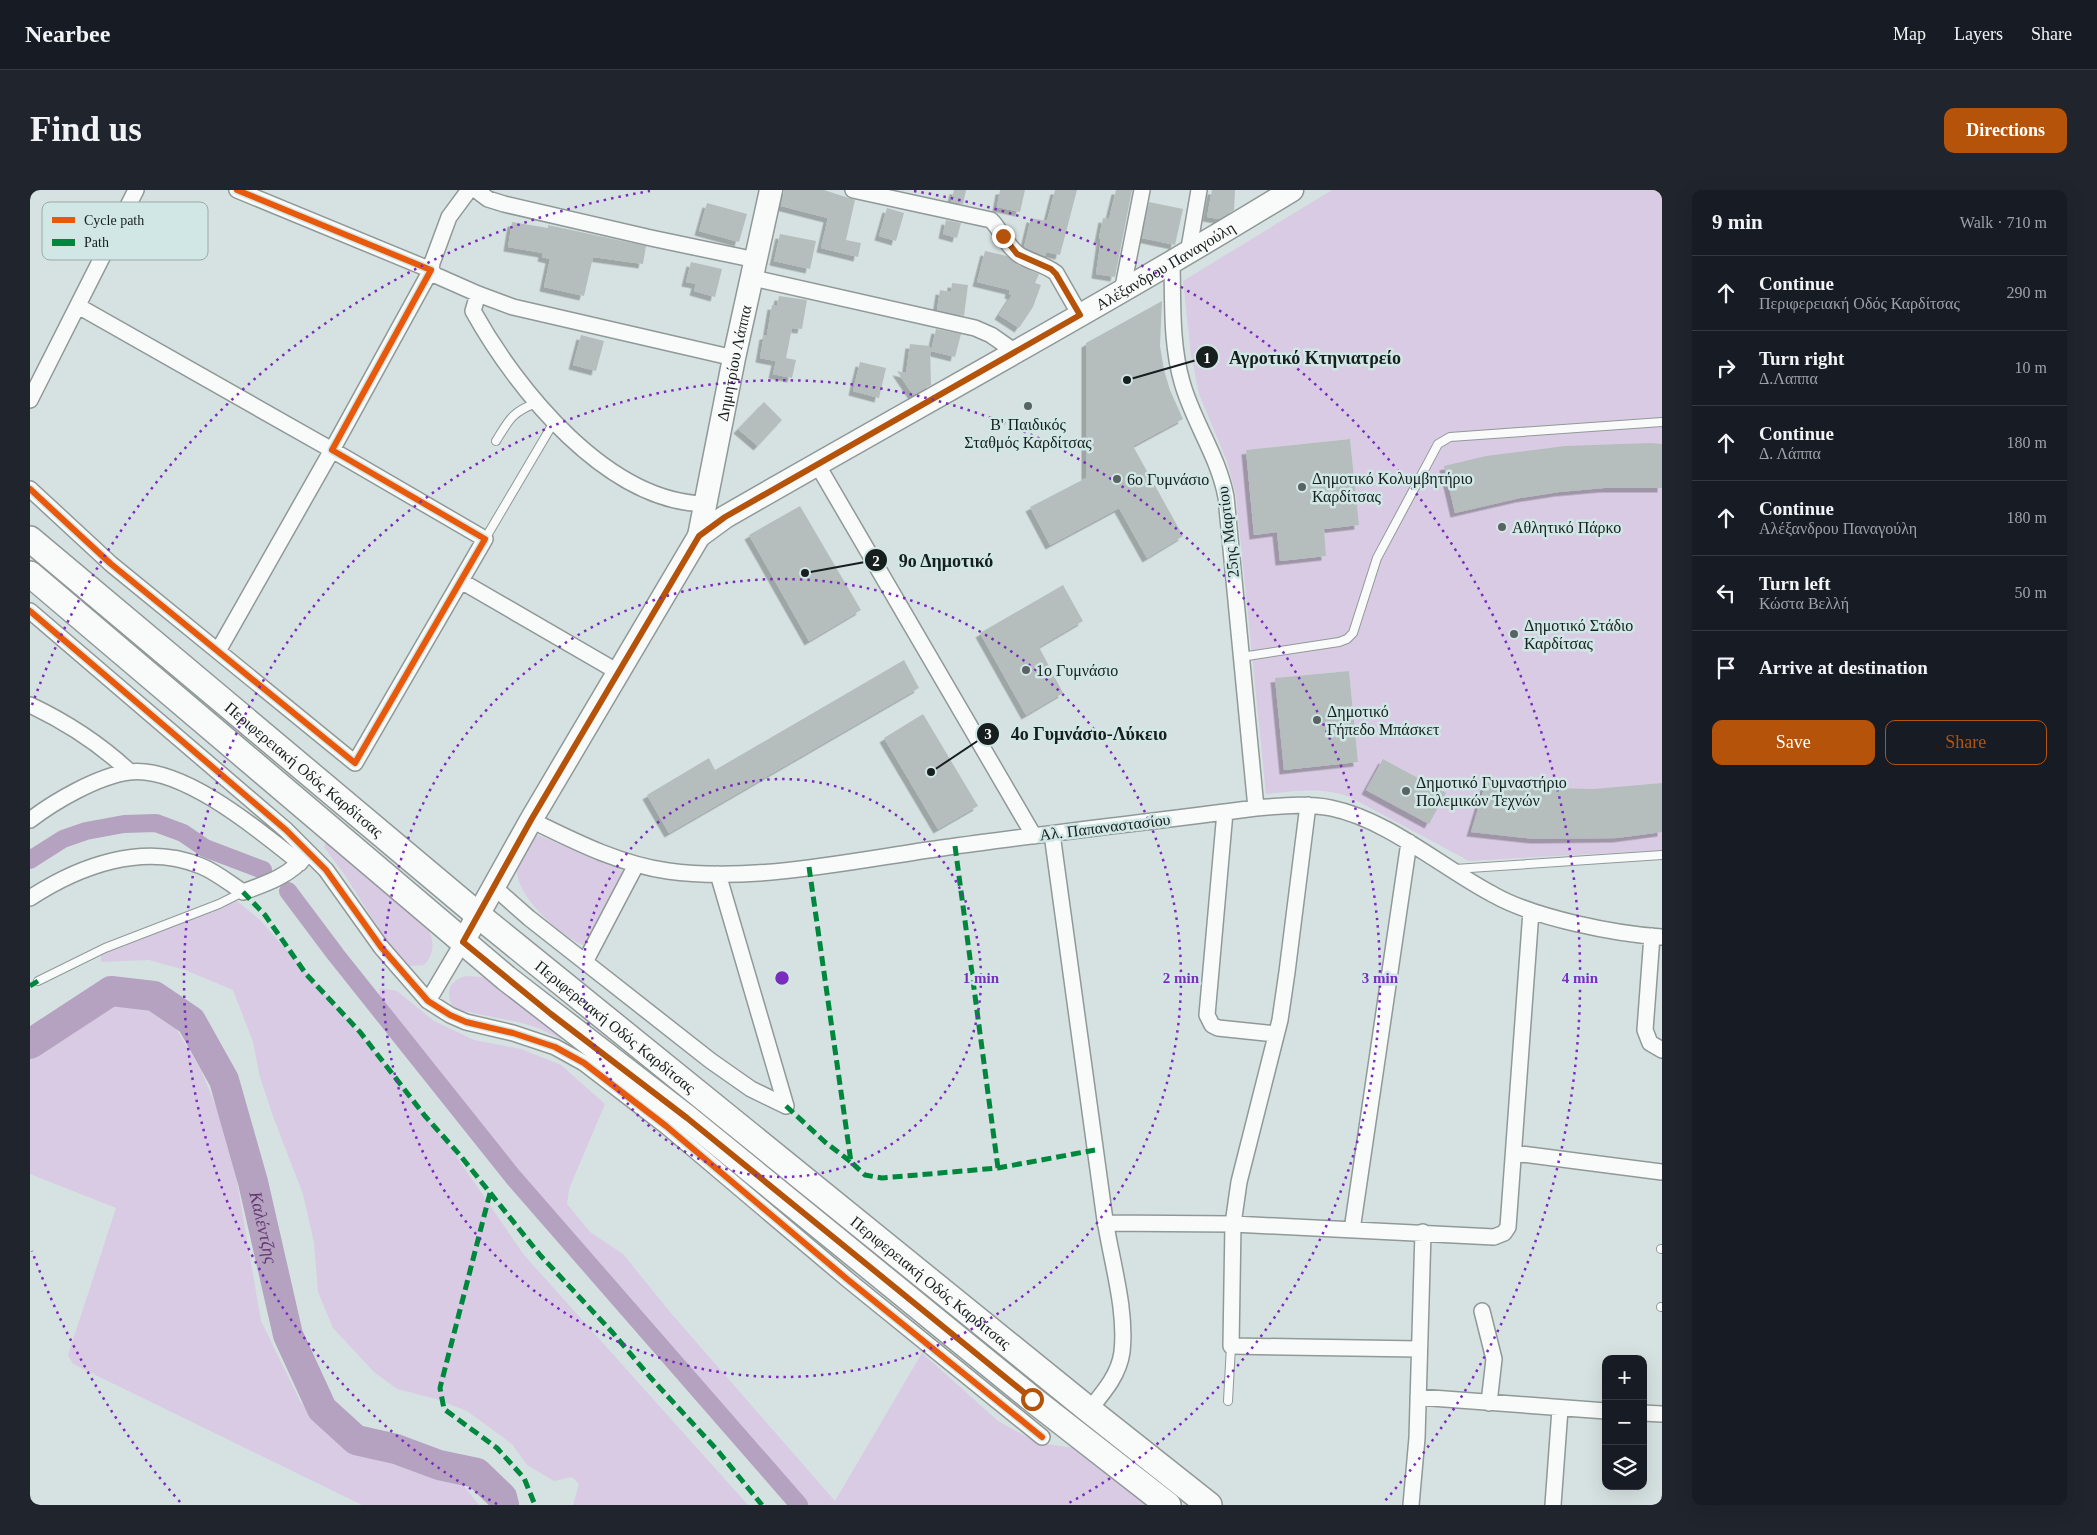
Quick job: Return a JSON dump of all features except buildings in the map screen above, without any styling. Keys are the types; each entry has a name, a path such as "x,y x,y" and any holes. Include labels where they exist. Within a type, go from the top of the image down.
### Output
{"main road":[{"name":"Περιφερειακή Οδός Καρδίτσας","path":"30,539 478,915 1209,1505"},
{"name":"Περιφερειακή Οδός Καρδίτσας","path":"30,574 463,942 551,1014 687,1118 1032,1399 1168,1505"}],"street":[{"path":"130,202 136,190"},
{"path":"237,190 431,270 435,275 478,294 525,310 734,358"},
{"path":"218,651 431,270 448,217 469,190"},
{"path":"476,190 488,199 504,204 650,238 754,269 975,328 991,335 1014,351"},
{"name":"Δημητρίου Λάππα","path":"699,536 734,358 771,190"},
{"path":"853,190 990,220 999,228 1017,254 1051,269 1056,274 1080,315"},
{"path":"1122,292 1142,190"},
{"name":"25ης Μαρτίου","path":"1199,190 1180,259 1175,354 1189,403 1211,450 1223,484 1227,504 1256,808"},
{"name":"Αλέξανδρου Παναγούλη","path":"699,536 725,517 1014,351 1180,259 1292,190"},
{"path":"30,400 101,260"},
{"path":"478,294 473,311 506,365 536,403 554,422 616,474 633,484 668,500 684,504 705,504"},
{"path":"30,489 111,564 355,763 485,539 78,306"},
{"path":"817,464 1034,836"},
{"path":"428,1001 531,820 699,536"},
{"path":"461,581 618,672"},
{"path":"30,611 248,795 305,858"},
{"path":"30,705 60,721 104,749 130,772"},
{"path":"30,820 84,787 130,772 162,774 190,786 326,870 382,948 428,1001 450,1015 466,1022 513,1033 555,1047 584,1063 666,1126 847,1279 1042,1437"},
{"path":"1308,805 1287,972 1276,1034 1241,1175 1233,1224 1231,1346 1418,1349"},
{"name":"Αλ. Παπαναστασίου","path":"531,820 604,854 636,865 669,871 718,874 782,871 1256,808 1308,805 1329,807 1348,812 1409,842 1495,896 1531,911 1581,924 1657,936"},
{"path":"1225,812 1208,1016 1212,1025 1218,1028 1276,1034"},
{"path":"1052,834 1105,1223 1122,1326 1122,1353 1115,1374 1089,1410"},
{"path":"1352,1230 1409,842"},
{"path":"30,898 47,887 90,866 137,857 183,860 212,872 244,892 280,879 305,858"},
{"path":"584,962 636,865"},
{"path":"494,886 529,918 711,1061 751,1089 786,1106 718,874"},
{"path":"1105,1223 1233,1224 1494,1237 1504,1233 1508,1227 1531,911"},
{"path":"1657,936 1645,1030 1650,1043 1662,1050"},
{"path":"1514,1153 1662,1172"},
{"path":"1411,1505 1415,1472 1423,1232"},
{"path":"1482,1311 1494,1359 1489,1403"},
{"path":"1418,1397 1602,1411"},
{"path":"1552,1505 1560,1409"},
{"path":"1647,1413 1662,1414"}],"lane":[{"path":"496,441 515,413 521,408 536,403"},
{"path":"485,539 554,422"},
{"path":"1241,656 1339,642 1347,639 1353,633 1377,558 1438,444 1450,437 1662,422"},
{"path":"1451,870 1662,855"},
{"path":"38,981 105,948 244,892"},
{"path":"1228,1401 1231,1346"}],"shaded area":[{"name":"Αθλητικό Πάρκο","path":"1332,190 1662,190 1662,850 1469,861 1350,797 1319,791 1266,794 1236,496 1228,464 1199,394 1191,355 1183,281","holes":["1350,439 1359,525 1324,529 1326,556 1280,561 1277,532 1254,535 1246,450","1349,671 1358,762 1284,770 1276,678","1384,759 1445,793 1367,789"]},
{"path":"538,835 627,873 588,947 567,936 544,917 534,906 520,883 517,868 533,837"},
{"path":"326,842 428,929 432,939 432,953 424,965 409,966 394,952 344,874 324,847"},
{"path":"237,901 260,920 378,1055 452,1150 524,1255 748,1505 573,1505 579,1484 572,1477 554,1481 527,1465 512,1444 467,1411 436,1399 397,1389 374,1372 333,1328 318,1292 314,1243 303,1194 274,1119 260,1077 253,1042 233,990 185,970 149,960 101,962 101,954"},
{"path":"466,976 482,977 490,980 564,1036 561,1039 522,1023 459,1010 452,1006 449,996 450,987 456,980"},
{"path":"380,988 397,991 434,1021 474,1040 521,1049 561,1065 605,1104 569,1189 567,1204 590,1232 623,1254 670,1312 835,1501 922,1353 998,1421 1038,1443 1083,1449 1153,1505 805,1505 515,1170 379,999"},
{"path":"128,1005 151,1009 175,1027 201,1070 230,1141 261,1321 301,1403 352,1448 463,1485 479,1505 362,1505 73,1364 68,1355 116,1208 30,1174 30,1057 75,1024 103,1008"}],"waterway":[{"path":"30,860 63,839 86,831 124,824 156,823 183,833 205,848 263,870"},
{"path":"288,891 336,955 513,1177 799,1505"},
{"name":"Καλέντζης","path":"30,1044 111,991 154,996 191,1021 224,1080 253,1182 288,1335 322,1409 356,1440 396,1449 439,1465 477,1473 502,1497 504,1505"}],"marked path":[{"path":"955,846 998,1168"},
{"path":"809,867 851,1162 865,1175 882,1178 998,1168 1095,1150"},
{"path":"243,892 265,915 306,974 360,1032 425,1116 459,1154 540,1255 613,1333 650,1377 718,1451 762,1505"},
{"path":"30,986 38,981"},
{"path":"786,1106 825,1142 851,1162"},
{"path":"490,1193 440,1388 444,1409 497,1448 524,1478 535,1505"}],"cycle path":[{"path":"30,489 111,564 355,763 485,539 332,450 431,270 237,190"},
{"path":"30,611 286,830 326,870 381,947 428,1001 450,1015 466,1022 513,1033 555,1047 584,1063 666,1126 847,1279 1042,1437"}],"place":[{"name":"Αγροτικό Κτηνιατρείο","path":"1127,380"},
{"name":"Β' Παιδικός Σταθμός Καρδίτσας","path":"1028,406"},
{"name":"6ο Γυμνάσιο","path":"1117,479"},
{"name":"Δημοτικό Κολυμβητήριο Καρδίτσας","path":"1302,487"},
{"name":"Αθλητικό Πάρκο","path":"1502,527"},
{"name":"9ο Δημοτικό","path":"805,573"},
{"name":"Δημοτικό Στάδιο Καρδίτσας","path":"1514,634"},
{"name":"1ο Γυμνάσιο","path":"1026,670"},
{"name":"Δημοτικό Γήπεδο Μπάσκετ","path":"1317,720"},
{"name":"4ο Γυμνάσιο-Λύκειο","path":"931,772"},
{"name":"Δημοτικό Γυμναστήριο Πολεμικών Τεχνών","path":"1406,791"}],"route":[{"path":"1003,236 1017,254 1051,269 1056,274 1080,315 725,517 699,536 531,820 463,942 551,1014 687,1118 1032,1399"}]}
